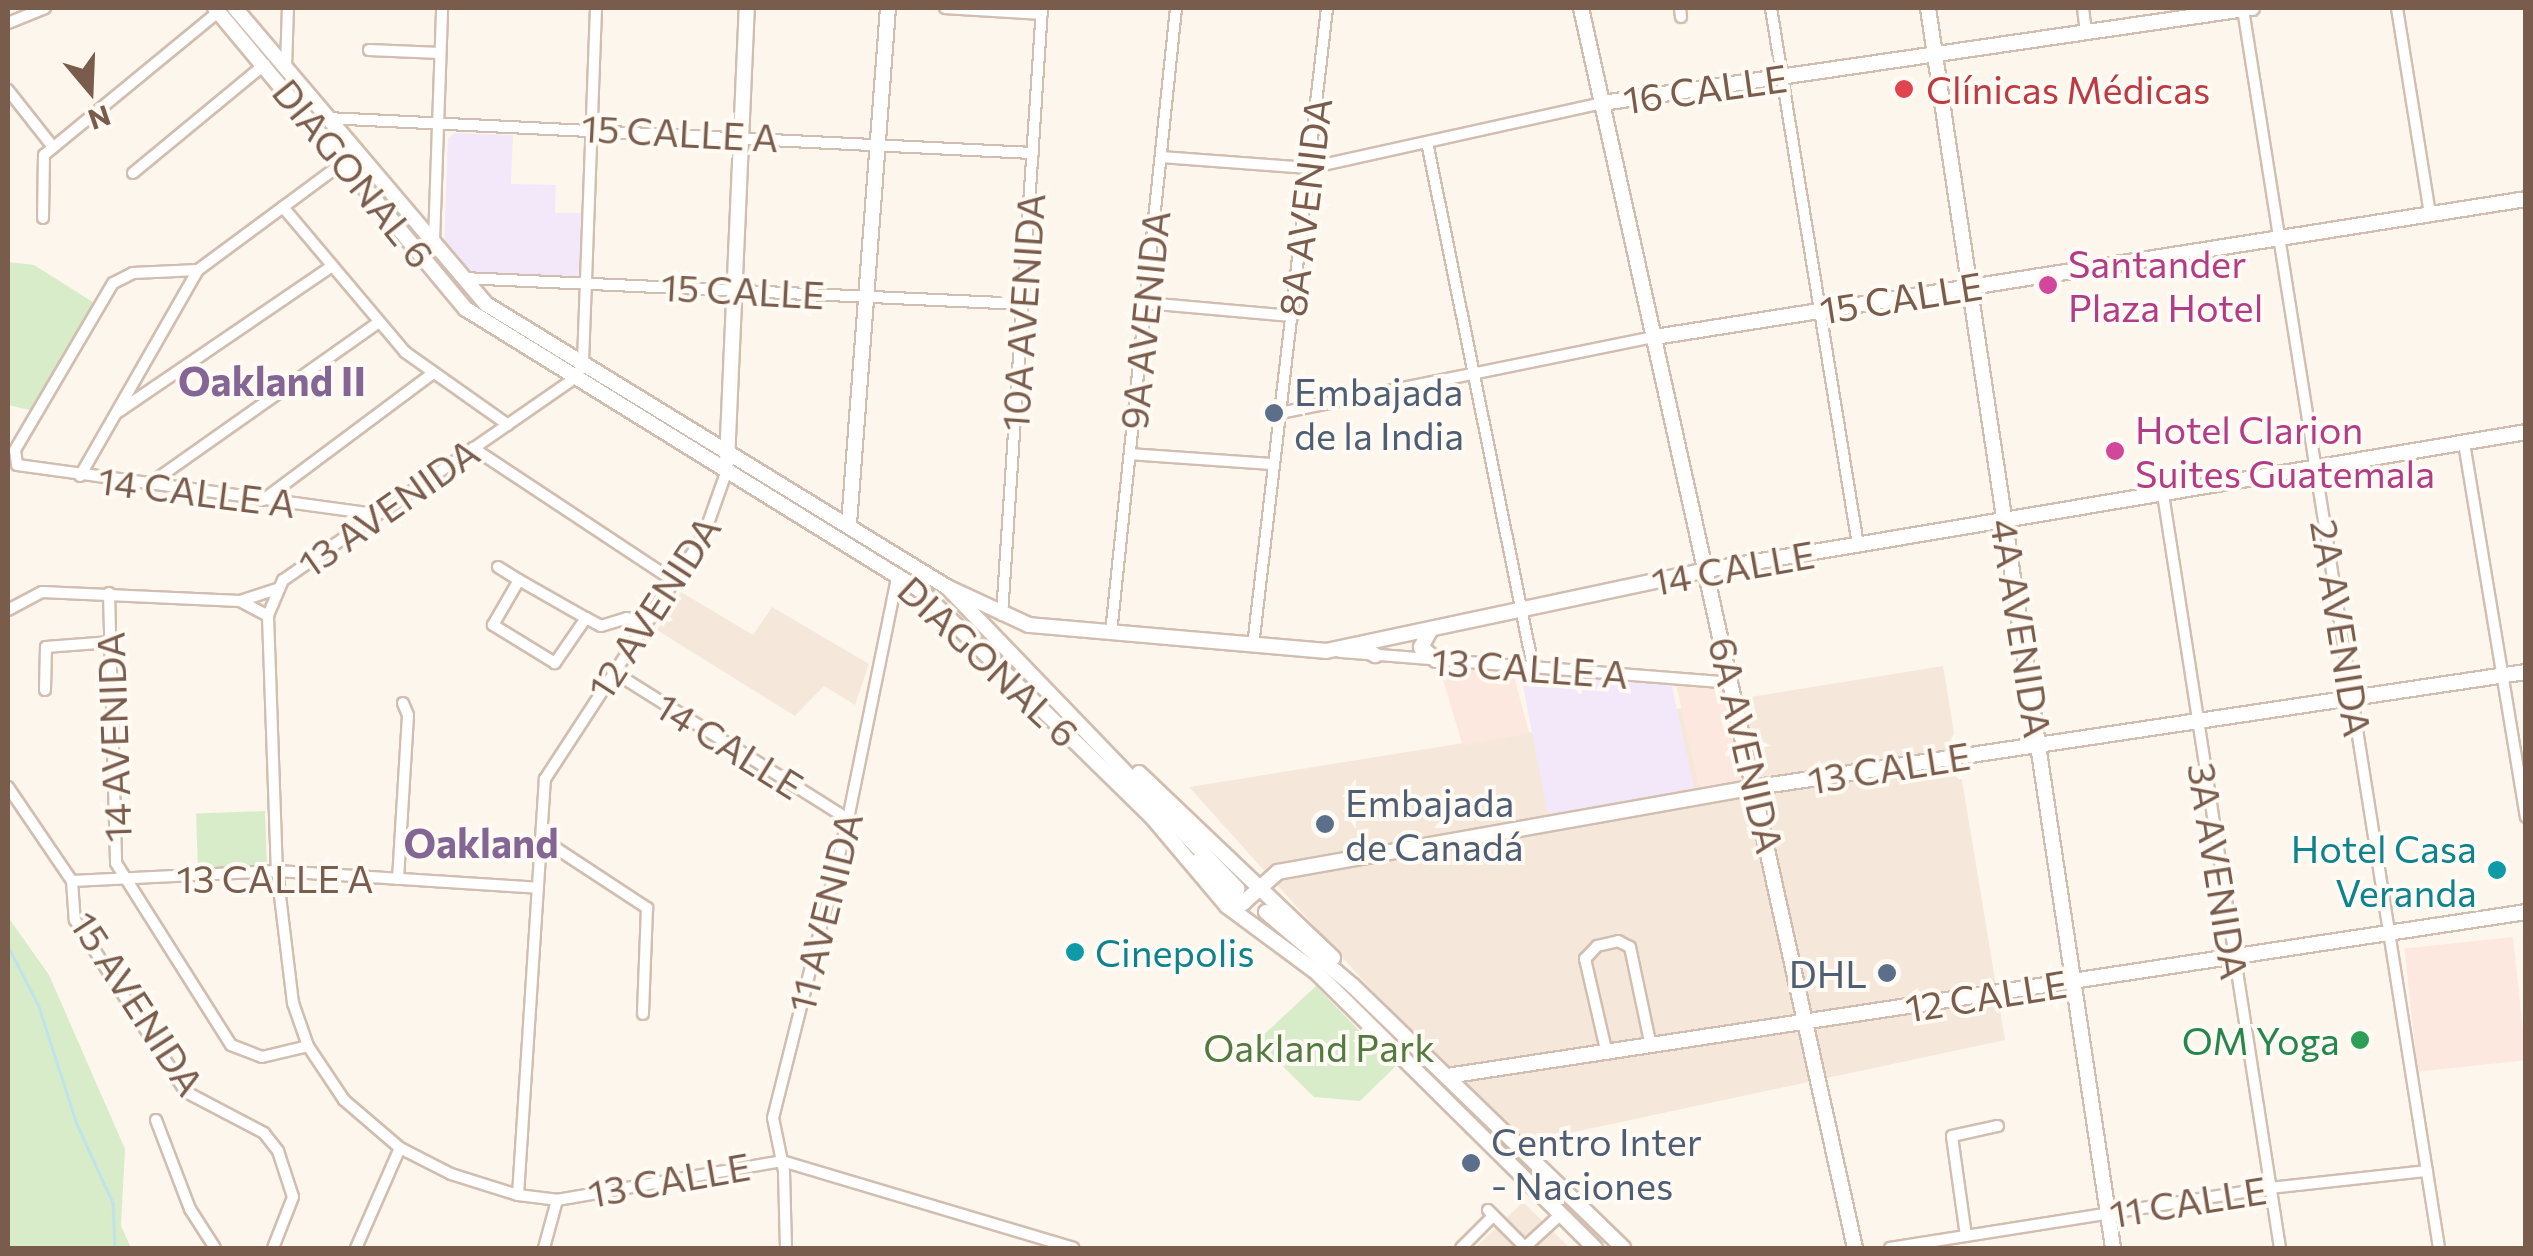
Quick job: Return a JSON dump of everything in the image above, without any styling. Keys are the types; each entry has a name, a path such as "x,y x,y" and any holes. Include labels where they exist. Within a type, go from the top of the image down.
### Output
{"street":[{"path":"8,23 45,8"},
{"name":"DIAGONAL 6","path":"235,8 486,304 579,372 727,470 898,574 984,650 1164,831 1227,906 1317,973 1595,1248"},
{"path":"286,67 288,8"},
{"path":"434,244 442,8"},
{"path":"579,372 596,8"},
{"name":"12 AVENIDA","path":"518,1195 537,888 552,760 674,580 718,507 727,470 747,8"},
{"path":"849,524 888,8"},
{"path":"945,8 1042,11"},
{"name":"9A AVENIDA","path":"1112,632 1176,8"},
{"name":"8A AVENIDA","path":"1254,646 1327,8"},
{"name":"6A AVENIDA","path":"1581,8 1757,787 1855,1248"},
{"path":"1771,8 1858,545"},
{"name":"4A AVENIDA","path":"1928,8 2113,1248"},
{"path":"2083,8 2086,32"},
{"name":"16 CALLE","path":"1160,157 1309,168 1602,103 2252,8"},
{"path":"2397,8 2430,213"},
{"path":"48,151 217,9"},
{"name":"DIAGONAL 6","path":"217,9 455,298 849,524 946,587 1129,770 1238,889"},
{"name":"2A AVENIDA","path":"2243,9 2282,236 2439,1248"},
{"name":"10A AVENIDA","path":"1002,616 1042,11"},
{"path":"369,50 440,53"},
{"path":"133,173 265,64"},
{"path":"8,90 48,151 43,218"},
{"name":"15 CALLE A","path":"328,118 740,134 1033,153"},
{"path":"1427,142 1533,667"},
{"path":"80,476 198,270 344,162"},
{"name":"15 CALLE","path":"1280,413 1655,337 2526,199"},
{"path":"283,208 379,322 430,375 508,424"},
{"path":"114,415 332,266"},
{"name":"14 CALLE A","path":"198,270 121,276 15,450 17,466 377,514"},
{"name":"15 CALLE","path":"462,278 1023,304"},
{"path":"1145,303 1292,316"},
{"path":"148,485 379,322"},
{"name":"13 AVENIDA","path":"308,1046 294,1003 278,871 268,616 276,589 579,372"},
{"path":"262,500 430,375"},
{"name":"14 CALLE","path":"946,587 1002,616 1112,632 1326,651 1372,648 1431,629 1707,570 2526,432"},
{"path":"2464,443 2526,817"},
{"path":"473,448 674,580"},
{"path":"1130,454 1274,464"},
{"name":"3A AVENIDA","path":"2163,494 2195,721 2280,1248"},
{"path":"498,567 601,626 627,618 644,625"},
{"name":"11 AVENIDA","path":"786,1248 782,1161 772,1118 848,819 898,574"},
{"path":"519,580 494,628 549,662 560,658 586,618"},
{"path":"8,610 42,592 110,592 240,601 276,589"},
{"name":"14 AVENIDA","path":"110,592 116,863 238,1052 262,1058 308,1046"},
{"path":"240,601 268,616"},
{"path":"1431,629 1422,647 1436,660"},
{"path":"45,690 46,647 111,642"},
{"name":"13 CALLE A","path":"1372,648 1436,660 1733,683"},
{"name":"14 CALLE","path":"612,672 848,819"},
{"name":"13 CALLE","path":"1259,886 1278,872 1757,787 2526,672"},
{"path":"398,879 408,715 404,703"},
{"name":"DIAGONAL 6","path":"1129,770 1145,774 1259,886 1269,905 1447,1076"},
{"name":"15 AVENIDA","path":"8,787 72,880 75,920 186,1092 264,1133 278,1151 294,1196 272,1248"},
{"path":"1164,831 1236,902 1251,900 1259,886"},
{"path":"542,839 648,908 642,1014"},
{"name":"13 CALLE A","path":"72,880 278,871 537,888"},
{"path":"1269,905 1269,884 1278,872"},
{"name":"12 CALLE","path":"1447,1076 2526,912"},
{"path":"1607,1054 1585,959 1597,946 1618,941 1630,947 1650,1047"},
{"name":"13 CALLE","path":"308,1046 344,1100 400,1148 452,1174 518,1195 557,1200 782,1161 1073,1248"},
{"path":"1485,1140 1474,1086 1493,1070"},
{"path":"1447,1076 1624,1248"},
{"path":"156,1120 190,1209 214,1248"},
{"path":"1966,1236 1952,1136 1998,1126"},
{"path":"356,1248 400,1148"},
{"name":"11 CALLE","path":"1890,1248 2270,1188 2427,1171"},
{"path":"544,1248 557,1200"},
{"path":"1461,1248 1491,1213 1526,1248 1560,1214"}],"shaded area":[{"path":"454,133 513,135 511,184 556,185 555,213 582,213 580,277 467,274 444,249 448,139"},
{"path":"681,592 753,635 772,607 869,664 855,705 824,686 795,716 657,630"},
{"path":"1943,666 2005,1040 1532,1141 1477,1107 1189,787"},
{"path":"1439,667 1513,672 1529,733 1463,746"},
{"path":"1520,671 1671,682 1694,788 1548,814"},
{"path":"1676,684 1727,688 1748,784 1700,792"},
{"path":"2513,937 2526,1060 2418,1072 2405,948"},
{"path":"1523,1202 1570,1248 1475,1248"}],"green space":[{"path":"8,262 34,265 96,304 34,411 8,405"},
{"path":"265,811 267,867 198,869 196,813"},
{"path":"8,917 49,975 125,1149 121,1226 131,1248 8,1248"},
{"name":"Oakland Park","path":"1316,986 1383,1055 1400,1062 1360,1101 1314,1097 1257,1041"}],"waterway":[{"path":"8,946 38,1004 77,1124 113,1203 115,1248"}],"place":[{"name":"Clínicas Médicas","path":"1904,89"},
{"name":"Santander Plaza Hotel","path":"2048,285"},
{"name":"Embajada de la India","path":"1274,413"},
{"name":"Hotel Clarion Suites Guatemala","path":"2115,451"},
{"name":"Embajada de Canadá","path":"1325,824"},
{"name":"Hotel Casa Veranda","path":"2497,870"},
{"name":"Cinepolis","path":"1075,952"},
{"name":"DHL","path":"1887,973"},
{"name":"OM Yoga","path":"2360,1040"},
{"name":"Centro Inter - Naciones","path":"1471,1163"}],"district":[{"name":"Oakland II","path":"272,380"},
{"name":"Oakland","path":"481,842"}]}
